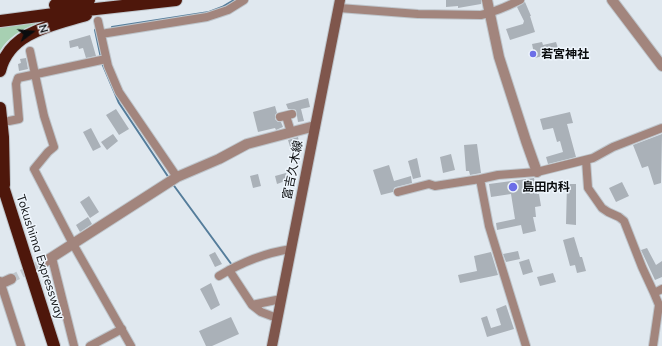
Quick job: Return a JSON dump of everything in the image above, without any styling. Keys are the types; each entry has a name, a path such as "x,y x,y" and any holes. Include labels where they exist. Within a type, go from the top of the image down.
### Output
{"highway":[{"path":"0,13 89,0"},
{"path":"0,21 176,0"},
{"path":"0,71 5,57 13,46 35,31 114,7"},
{"path":"0,108 3,137 2,194"},
{"name":"Tokushima Expressway","path":"0,177 2,194 54,346"}],"main road":[{"name":"富吉久木線","path":"272,346 340,4"}],"street":[{"path":"101,34 207,17 228,10 244,0"},
{"path":"487,0 499,57 537,172"},
{"path":"340,4 418,14 481,14 490,13 520,0"},
{"path":"612,0 661,62"},
{"path":"98,21 101,34 102,60 119,92 173,180"},
{"path":"30,51 44,116 54,147 34,169 73,244 131,346"},
{"path":"9,121 18,119 16,84 18,78 102,60"},
{"path":"286,116 291,132"},
{"path":"74,346 47,261 173,180 219,159 247,144 315,126"},
{"path":"398,192 428,184 435,186 498,175 537,172 593,158 613,147 662,128"},
{"path":"586,160 588,188 602,208 624,221 642,268 658,291 659,305 653,346"},
{"path":"480,179 489,226 526,346"},
{"path":"219,276 239,264 273,252 291,249"},
{"path":"229,270 252,305 261,312 277,318"},
{"path":"11,279 0,283 21,346"},
{"path":"252,305 281,299"},
{"path":"90,346 122,329"}],"green space":[{"path":"35,22 35,24 20,31 11,38 0,51 0,27"}],"building":[{"path":"446,0 481,0 481,4 458,8 458,6 446,7"},
{"path":"525,2 531,16 535,32 510,40 506,29 523,24 524,21 517,7"},
{"path":"90,35 96,56 86,58 83,48 79,49 78,46 70,48 69,41"},
{"path":"542,42 543,45 556,42 558,48 545,51 546,55 535,58 532,44"},
{"path":"26,58 28,69 19,71 18,64 21,63 20,59"},
{"path":"308,98 310,107 301,109 304,121 298,122 296,110 288,109 286,104"},
{"path":"275,106 277,113 275,115 275,119 278,122 281,122 283,127 276,130 275,128 258,132 253,112"},
{"path":"116,109 129,129 119,135 106,115"},
{"path":"570,112 573,123 567,124 576,157 548,164 546,157 563,152 560,141 557,142 553,128 543,130 540,119"},
{"path":"91,128 101,147 93,151 83,132"},
{"path":"113,134 118,141 107,150 101,142"},
{"path":"662,134 661,183 654,185 648,166 642,168 633,145"},
{"path":"298,137 301,151 292,153 288,140"},
{"path":"477,144 481,173 470,175 469,171 466,171 464,145"},
{"path":"451,154 455,170 443,173 440,157"},
{"path":"417,158 421,177 413,179 408,161"},
{"path":"389,165 394,181 411,176 412,183 396,187 394,188 393,192 381,195 373,170"},
{"path":"286,173 288,180 277,184 275,176"},
{"path":"258,174 261,186 253,188 250,176"},
{"path":"534,178 541,206 535,207 536,217 533,217 536,231 523,234 521,225 497,230 496,223 515,219 511,194 491,197 489,184"},
{"path":"622,182 629,196 616,202 609,188"},
{"path":"567,184 576,184 576,225 566,224"},
{"path":"89,196 99,212 90,218 80,202"},
{"path":"88,217 92,224 80,232 76,225"},
{"path":"574,237 586,271 577,273 575,265 570,266 563,240"},
{"path":"647,248 656,265 662,261 662,277 655,280 641,250"},
{"path":"518,251 520,259 506,262 503,254"},
{"path":"215,252 222,264 215,267 209,255"},
{"path":"491,252 498,275 460,283 458,275 477,271 474,256"},
{"path":"529,259 533,272 523,275 519,262"},
{"path":"553,273 556,282 540,286 537,277"},
{"path":"211,283 220,305 211,310 200,289"},
{"path":"506,305 514,329 487,337 481,318 487,316 491,328 501,325 496,309"},
{"path":"231,317 239,334 212,346 206,346 199,331"}],"waterway":[{"path":"112,27 209,12 234,0"},
{"path":"96,29 101,58"},
{"path":"102,63 119,103 169,178"},
{"path":"172,183 232,265"}],"tunnel":[{"path":"11,279 43,263"}],"place":[{"name":"若宮神社","path":"533,54"},
{"name":"島田内科","path":"513,187"}]}
